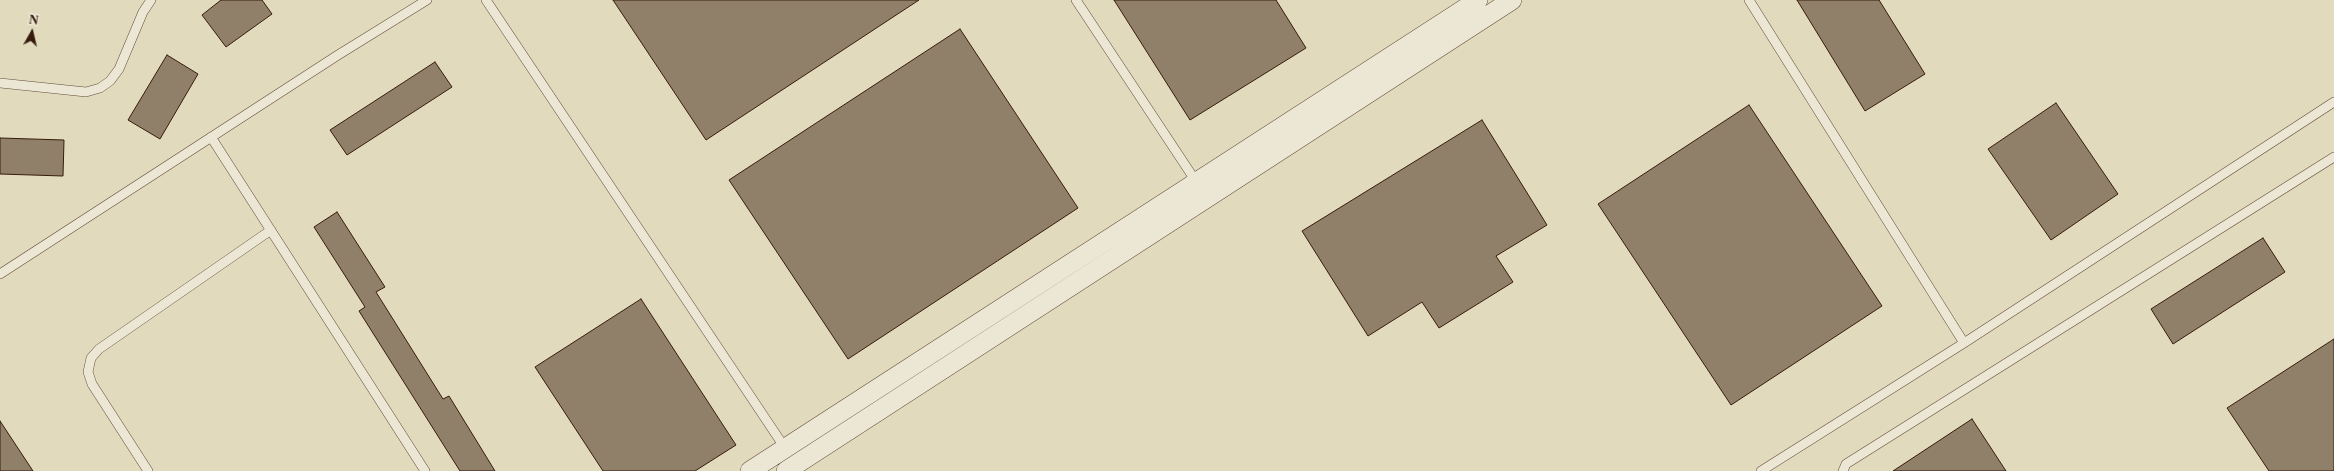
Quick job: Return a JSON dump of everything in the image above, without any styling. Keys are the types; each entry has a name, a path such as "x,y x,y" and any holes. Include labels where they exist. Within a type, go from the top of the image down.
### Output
{"street":[{"path":"750,471 1478,0"},
{"path":"786,471 1512,0"}],"lane":[{"path":"0,83 86,92 100,88 110,81 119,69 143,12 151,0"},
{"path":"0,274 338,55 427,0"},
{"path":"486,0 785,448"},
{"path":"1076,0 1197,183"},
{"path":"1750,0 1964,343"},
{"path":"1761,471 1964,343 2334,102"},
{"path":"211,137 425,471"},
{"path":"1843,471 1846,464 2334,157"},
{"path":"148,471 92,384 88,372 91,358 99,349 271,230"}],"building":[{"path":"221,0 262,0 272,14 226,47 202,15"},
{"path":"613,0 919,0 706,140"},
{"path":"1114,0 1276,0 1306,48 1190,120"},
{"path":"1797,0 1879,0 1925,74 1865,111"},
{"path":"960,29 1078,208 848,359 729,180"},
{"path":"167,55 198,74 160,139 128,120"},
{"path":"435,62 452,87 347,155 330,130"},
{"path":"2056,103 2118,194 2051,240 1988,149"},
{"path":"1749,105 1882,306 1731,405 1598,204"},
{"path":"1482,120 1547,225 1496,256 1513,282 1439,328 1422,302 1368,336 1302,231"},
{"path":"0,138 64,140 63,176 0,174"},
{"path":"337,212 385,287 376,292 443,399 449,396 495,471 460,471 359,311 365,307 314,227"},
{"path":"2263,238 2285,272 2173,344 2151,309"},
{"path":"641,299 736,445 695,471 603,471 535,367"},
{"path":"2334,339 2334,471 2269,471 2227,408"},
{"path":"1972,419 2006,471 1893,471"},
{"path":"0,421 33,471 0,471"}]}
